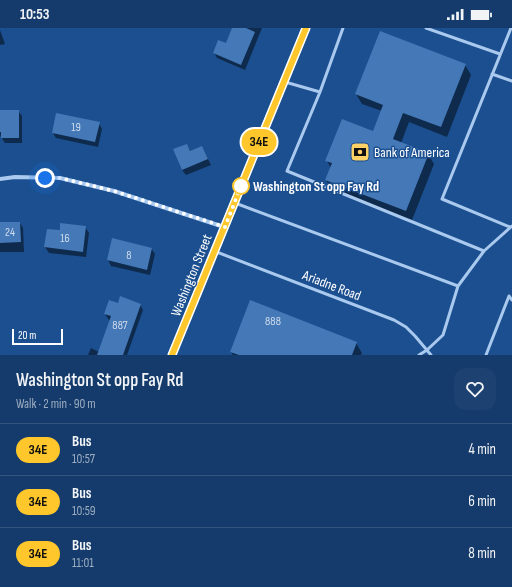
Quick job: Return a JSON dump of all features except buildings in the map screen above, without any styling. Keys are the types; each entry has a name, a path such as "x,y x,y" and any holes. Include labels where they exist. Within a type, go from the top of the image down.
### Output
{"main road":[{"name":"Washington Street","path":"172,355 306,28"}],"street":[{"path":"0,179 14,177 60,178 114,191 225,227"}],"lane":[{"path":"343,28 320,92 287,171 484,250"},
{"path":"426,28 500,54"},
{"path":"419,355 427,350 443,335 458,286 484,250 511,226 442,199 511,28"},
{"path":"492,74 512,81"},
{"path":"284,81 320,92"},
{"path":"234,203 458,286"},
{"name":"Ariadne Road","path":"214,252 394,320 406,327 431,355"},
{"path":"486,355 509,296 512,300"}],"bus line":[{"name":"34E","path":"172,355 306,28"}],"place":[{"name":"Bank of America","path":"360,152"},
{"name":"Washington St opp Fay Rd","path":"241,186"}],"route":[{"path":"45,178 60,178 114,191 225,227 241,186"}]}
